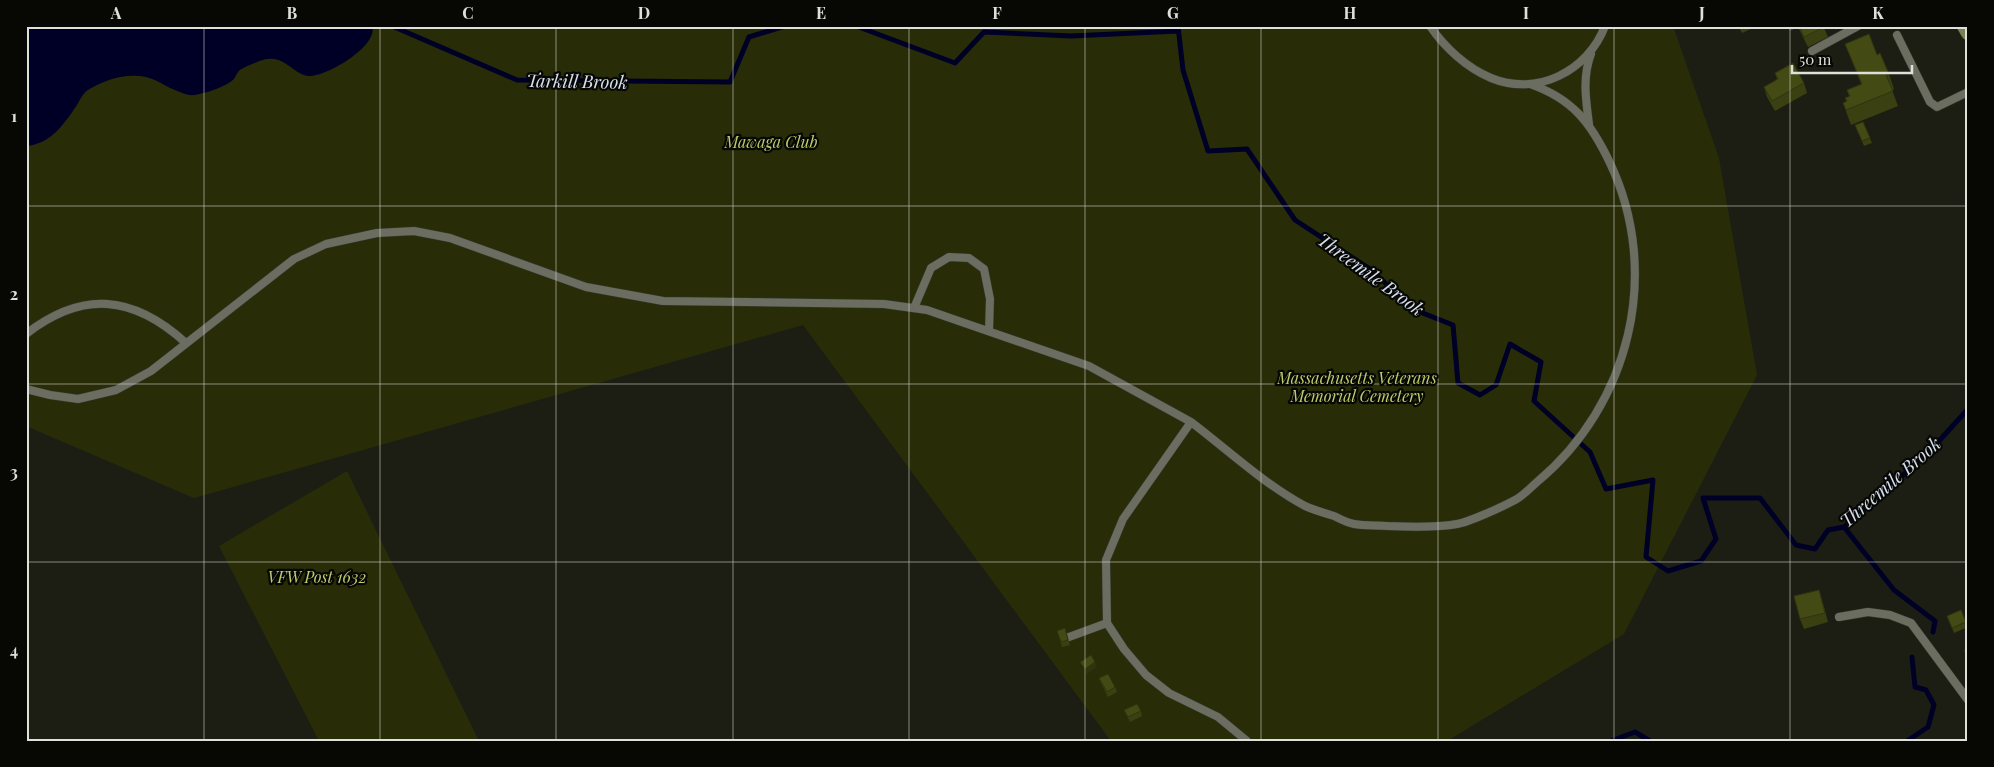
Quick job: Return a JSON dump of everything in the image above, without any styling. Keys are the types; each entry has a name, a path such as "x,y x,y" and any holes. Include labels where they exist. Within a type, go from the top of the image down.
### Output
{"main road":[{"path":"1964,26 1968,33"}],"lane":[{"path":"1430,26 1445,45 1462,60 1477,71 1503,82 1530,84 1548,81 1565,74 1580,63 1593,49"},
{"path":"1589,124 1587,66 1593,49 1605,26"},
{"path":"1812,50 1858,26"},
{"path":"1897,35 1930,102 1937,107 1968,92"},
{"path":"26,389 78,399 116,390 150,371 294,259 326,244 378,232 414,232 450,238 586,288 663,301 884,304 927,310 1089,366 1190,422 1270,482 1306,506 1354,524 1409,527 1458,524 1514,501 1558,465 1582,435 1608,393 1623,357 1632,315 1636,283 1634,251 1630,220 1616,176 1589,124 1566,101 1530,84"},
{"path":"914,308 931,268 949,257 969,258 984,269 990,299 989,331"},
{"path":"26,334 59,312 85,304 109,304 134,311 160,322 186,343"},
{"path":"1190,422 1123,520 1106,560 1107,623 1124,649 1146,675 1169,693 1218,717 1247,741"},
{"path":"1840,617 1868,612 1890,615 1911,623 1968,700"},
{"path":"1069,637 1107,623"}],"green space":[{"name":"Massachusetts Veterans Memorial Cemetery","path":"26,26 1673,26 1719,158 1757,375 1624,634 1447,741 1111,741 803,325 194,498 26,426"},
{"name":"VFW Post 1632","path":"347,471 479,741 319,741 219,546"}],"water":[{"path":"28,26 372,26 372,34 360,51 338,66 317,75 304,75 279,60 266,59 242,69 226,85 195,95 182,93 146,77 130,76 108,80 86,91 67,119 50,137 26,146 26,36 29,32"}],"building":[{"path":"1799,26 1823,26 1824,27 1804,37"},
{"path":"1869,34 1877,55 1880,53 1889,74 1886,75 1893,91 1846,110 1843,103 1847,101 1845,98 1850,96 1847,90 1862,84 1845,44"},
{"path":"1793,63 1804,83 1772,101 1764,87 1778,79 1775,73"},
{"path":"1863,122 1870,138 1862,141 1855,125"},
{"path":"1819,590 1825,613 1800,619 1794,596"},
{"path":"1961,610 1966,622 1952,628 1947,616"},
{"path":"1065,628 1068,640 1061,642 1057,631"},
{"path":"1091,655 1095,662 1085,669 1080,662"},
{"path":"1108,674 1115,687 1107,692 1099,678"},
{"path":"1137,704 1141,711 1128,717 1124,710"}],"waterway":[{"name":"Tarkill Brook","path":"365,27 392,26 517,80 730,82 749,37 785,26"},
{"name":"Tarkill Brook","path":"856,26 955,63 984,32 1071,36 1178,31"},
{"name":"Threemile Brook","path":"1178,26 1183,70 1208,151 1247,149 1295,220 1370,269 1415,310 1453,325 1458,383 1480,395 1496,385 1510,344 1541,362 1534,401 1590,452 1606,489 1653,480 1646,557 1668,571 1701,561 1716,539 1703,498 1760,498 1796,545 1815,549 1828,530 1844,527 1929,452 1968,409"},
{"path":"1844,527 1894,590 1935,621 1933,632"},
{"path":"1907,741 1928,727 1934,705 1926,690 1915,687 1912,657"},
{"path":"1611,741 1635,732 1650,741"}],"park label":[{"name":"Mawaga Club","path":"771,141"}]}
